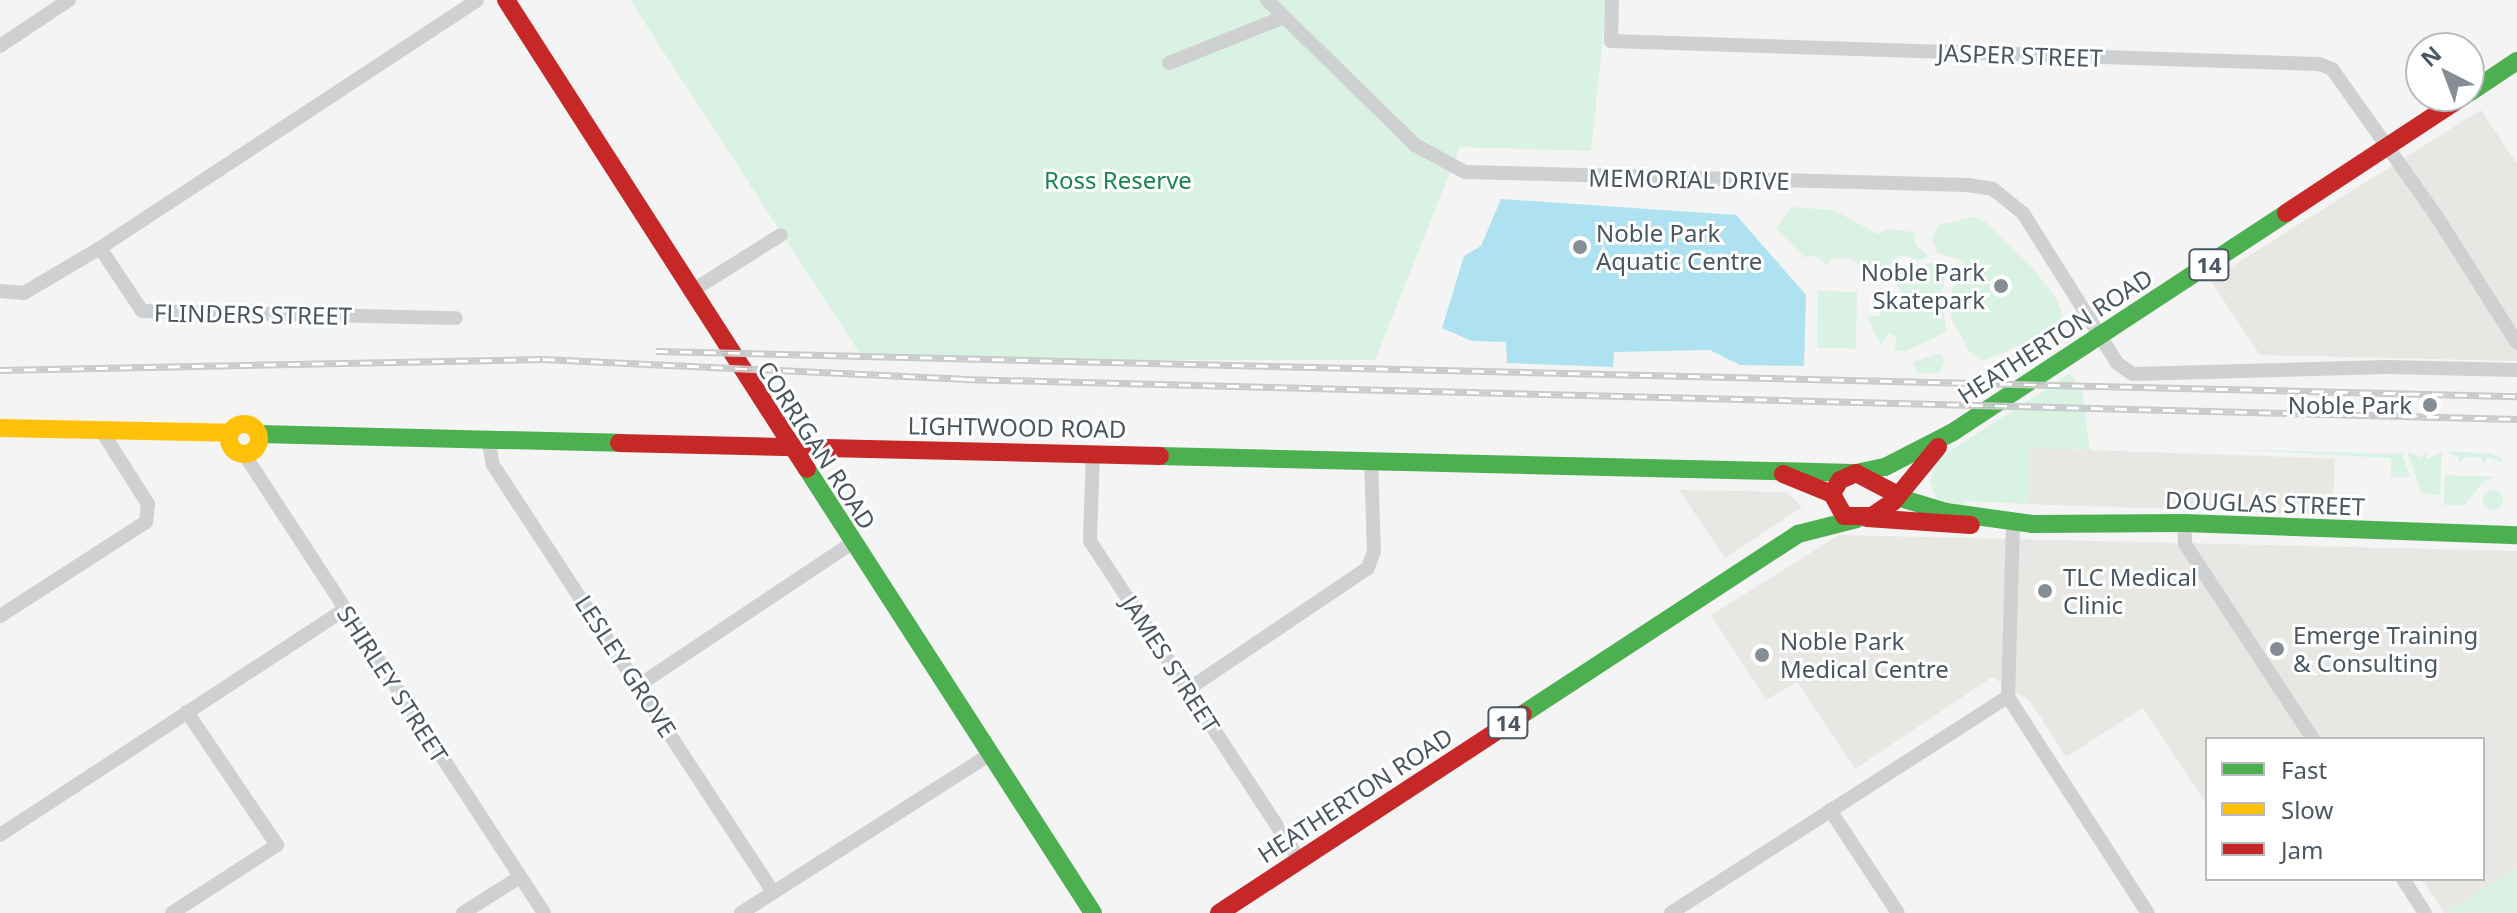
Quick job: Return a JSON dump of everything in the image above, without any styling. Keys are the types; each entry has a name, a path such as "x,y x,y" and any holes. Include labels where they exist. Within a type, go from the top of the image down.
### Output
{"main road":[{"name":"CORRIGAN ROAD","path":"506,0 789,446 1093,913"},
{"name":"HEATHERTON ROAD","path":"2485,82 2517,61"},
{"name":"HEATHERTON ROAD","path":"1855,473 1892,465 1953,432 2439,112"},
{"path":"0,428 230,433 242,423 259,434 256,448 244,454 231,447 230,433"},
{"name":"HEATHERTON ROAD","path":"1898,496 1934,450 1953,432"},
{"name":"LIGHTWOOD ROAD","path":"259,434 1855,473"},
{"path":"1934,450 1924,482 1940,510"},
{"name":"LIGHTWOOD ROAD","path":"1775,471 1832,495"},
{"name":"14","path":"1832,495 1838,482 1855,473"},
{"name":"DOUGLAS STREET","path":"1855,473 1876,479 1898,496 1940,510 2012,522"},
{"name":"HEATHERTON ROAD","path":"1219,913 1798,534 1832,495"},
{"path":"1832,495 1842,514 1862,519"},
{"name":"14","path":"1862,519 1898,496"},
{"name":"HEATHERTON ROAD","path":"1798,534 1862,519"},
{"name":"DOUGLAS STREET","path":"1862,519 1954,526 2012,522 2184,523 2517,535"}],"street":[{"path":"0,46 69,0"},
{"path":"0,291 24,293 100,248 477,0"},
{"name":"MEMORIAL DRIVE","path":"1267,0 1415,145 1465,172 1993,189 2023,213 2119,365 2142,375 2387,367 2517,370"},
{"name":"JASPER STREET","path":"1612,0 1611,41 2319,64 2340,76 2517,343"},
{"path":"1169,63 1284,17"},
{"path":"690,292 781,235"},
{"name":"FLINDERS STREET","path":"100,248 142,311 456,318"},
{"path":"0,616 146,522 148,504 101,430"},
{"name":"LESLEY GROVE","path":"488,438 493,465 773,892"},
{"name":"SHIRLEY STREET","path":"244,454 544,913"},
{"name":"JAMES STREET","path":"1093,454 1090,541 1300,861"},
{"path":"1187,690 1368,568 1374,551 1371,460"},
{"path":"2012,522 2008,697 2148,913"},
{"path":"2184,523 2185,544 2312,737"},
{"path":"639,685 852,543"},
{"path":"0,835 344,610"},
{"path":"1671,913 2008,697"},
{"path":"172,913 277,845 187,712"},
{"path":"741,913 991,754"},
{"path":"1830,810 1898,913"},
{"path":"463,913 520,877"},
{"path":"2404,881 2425,913"}],"shaded area":[{"path":"2478,112 2482,112 2517,164 2517,361 2260,355 2210,280"},
{"path":"2029,448 2335,459 2333,515 2027,504"},
{"path":"1679,490 1787,492 1802,507 1725,558"},
{"path":"1839,535 2517,551 2517,913 2444,913 2423,881 2485,881 2485,737 2205,737 2205,802 2143,708 2066,757 2030,701 1992,677 1855,769 1797,682 1766,700 1711,615"}],"green space":[{"name":"Ross Reserve","path":"630,0 1607,0 1591,151 1460,147 1375,360 864,360"},
{"path":"1791,207 1833,210 1878,234 1888,229 1913,232 1917,246 1929,257 1920,260 1902,255 1893,260 1892,270 1878,269 1870,276 1852,259 1835,257 1827,265 1816,256 1804,257 1776,229"},
{"name":"Noble Park Skatepark","path":"1973,217 1984,221 2031,266 2057,299 2062,316 2056,330 1983,361 1969,351 1951,318 1952,289 1966,271 1963,261 1937,253 1932,238 1939,225"},
{"path":"1928,263 1939,263 1946,272 1941,298 1947,332 1906,351 1894,351 1897,338 1889,333 1881,345 1867,317 1878,316 1902,293 1897,284"},
{"path":"1818,291 1857,292 1856,349 1817,348"},
{"path":"1940,353 1944,359 1940,373 1917,373 1913,362"},
{"path":"2070,373 2082,390 2090,450 2030,448 2029,504 1966,501 1960,507 1937,499 1930,482 1938,459"},
{"path":"2228,449 2402,454 2410,477 2391,477 2391,458"},
{"path":"2408,452 2421,458 2426,452 2427,459 2442,453 2440,495 2421,493"},
{"path":"2446,452 2488,453 2500,457 2502,462 2489,457 2483,464 2481,457 2465,457 2459,463 2458,457"},
{"path":"2445,475 2495,477 2483,482 2465,505 2444,505"},
{"path":"2493,490 2500,493 2503,500 2500,507 2493,510 2486,507 2483,500 2486,493"},
{"path":"2517,868 2517,913 2445,913"}],"water":[{"path":"1501,199 1736,215 1806,295 1804,366 1740,365 1710,350 1614,352 1613,367 1507,363 1506,342 1472,341 1442,328 1464,256 1481,246"}],"railway":[{"path":"656,351 2517,396"},
{"path":"0,370 543,359 963,379 2517,419"}],"traffic: fast":[{"path":"2485,82 2517,61"},
{"path":"1856,473 1885,467 1953,432 2286,213"},
{"path":"259,434 619,443"},
{"path":"1160,456 1854,473"},
{"path":"807,469 1093,913"},
{"path":"1897,497 1946,512 2032,524 2184,523 2517,535"},
{"path":"1523,714 1798,534 1857,519"}],"traffic: slow":[{"path":"244,424 255,428 259,439 255,450 244,454 233,450 229,439 233,428 244,424"},
{"path":"0,428 230,433"}],"traffic: jam":[{"path":"506,0 807,469"},
{"path":"2286,213 2440,112"},
{"path":"619,443 1160,456"},
{"path":"1898,495 1856,473 1840,480 1832,494 1844,516 1872,516 1893,502 1938,447"},
{"path":"1783,474 1832,494"},
{"path":"1867,518 1971,525"},
{"path":"1219,913 1523,714"}],"place":[{"name":"Noble Park Aquatic Centre","path":"1580,247"},
{"name":"Noble Park Skatepark","path":"2001,286"},
{"name":"Noble Park","path":"2430,405"},
{"name":"TLC Medical Clinic","path":"2045,591"},
{"name":"Emerge Training & Consulting","path":"2277,649"},
{"name":"Noble Park Medical Centre","path":"1762,655"}]}
